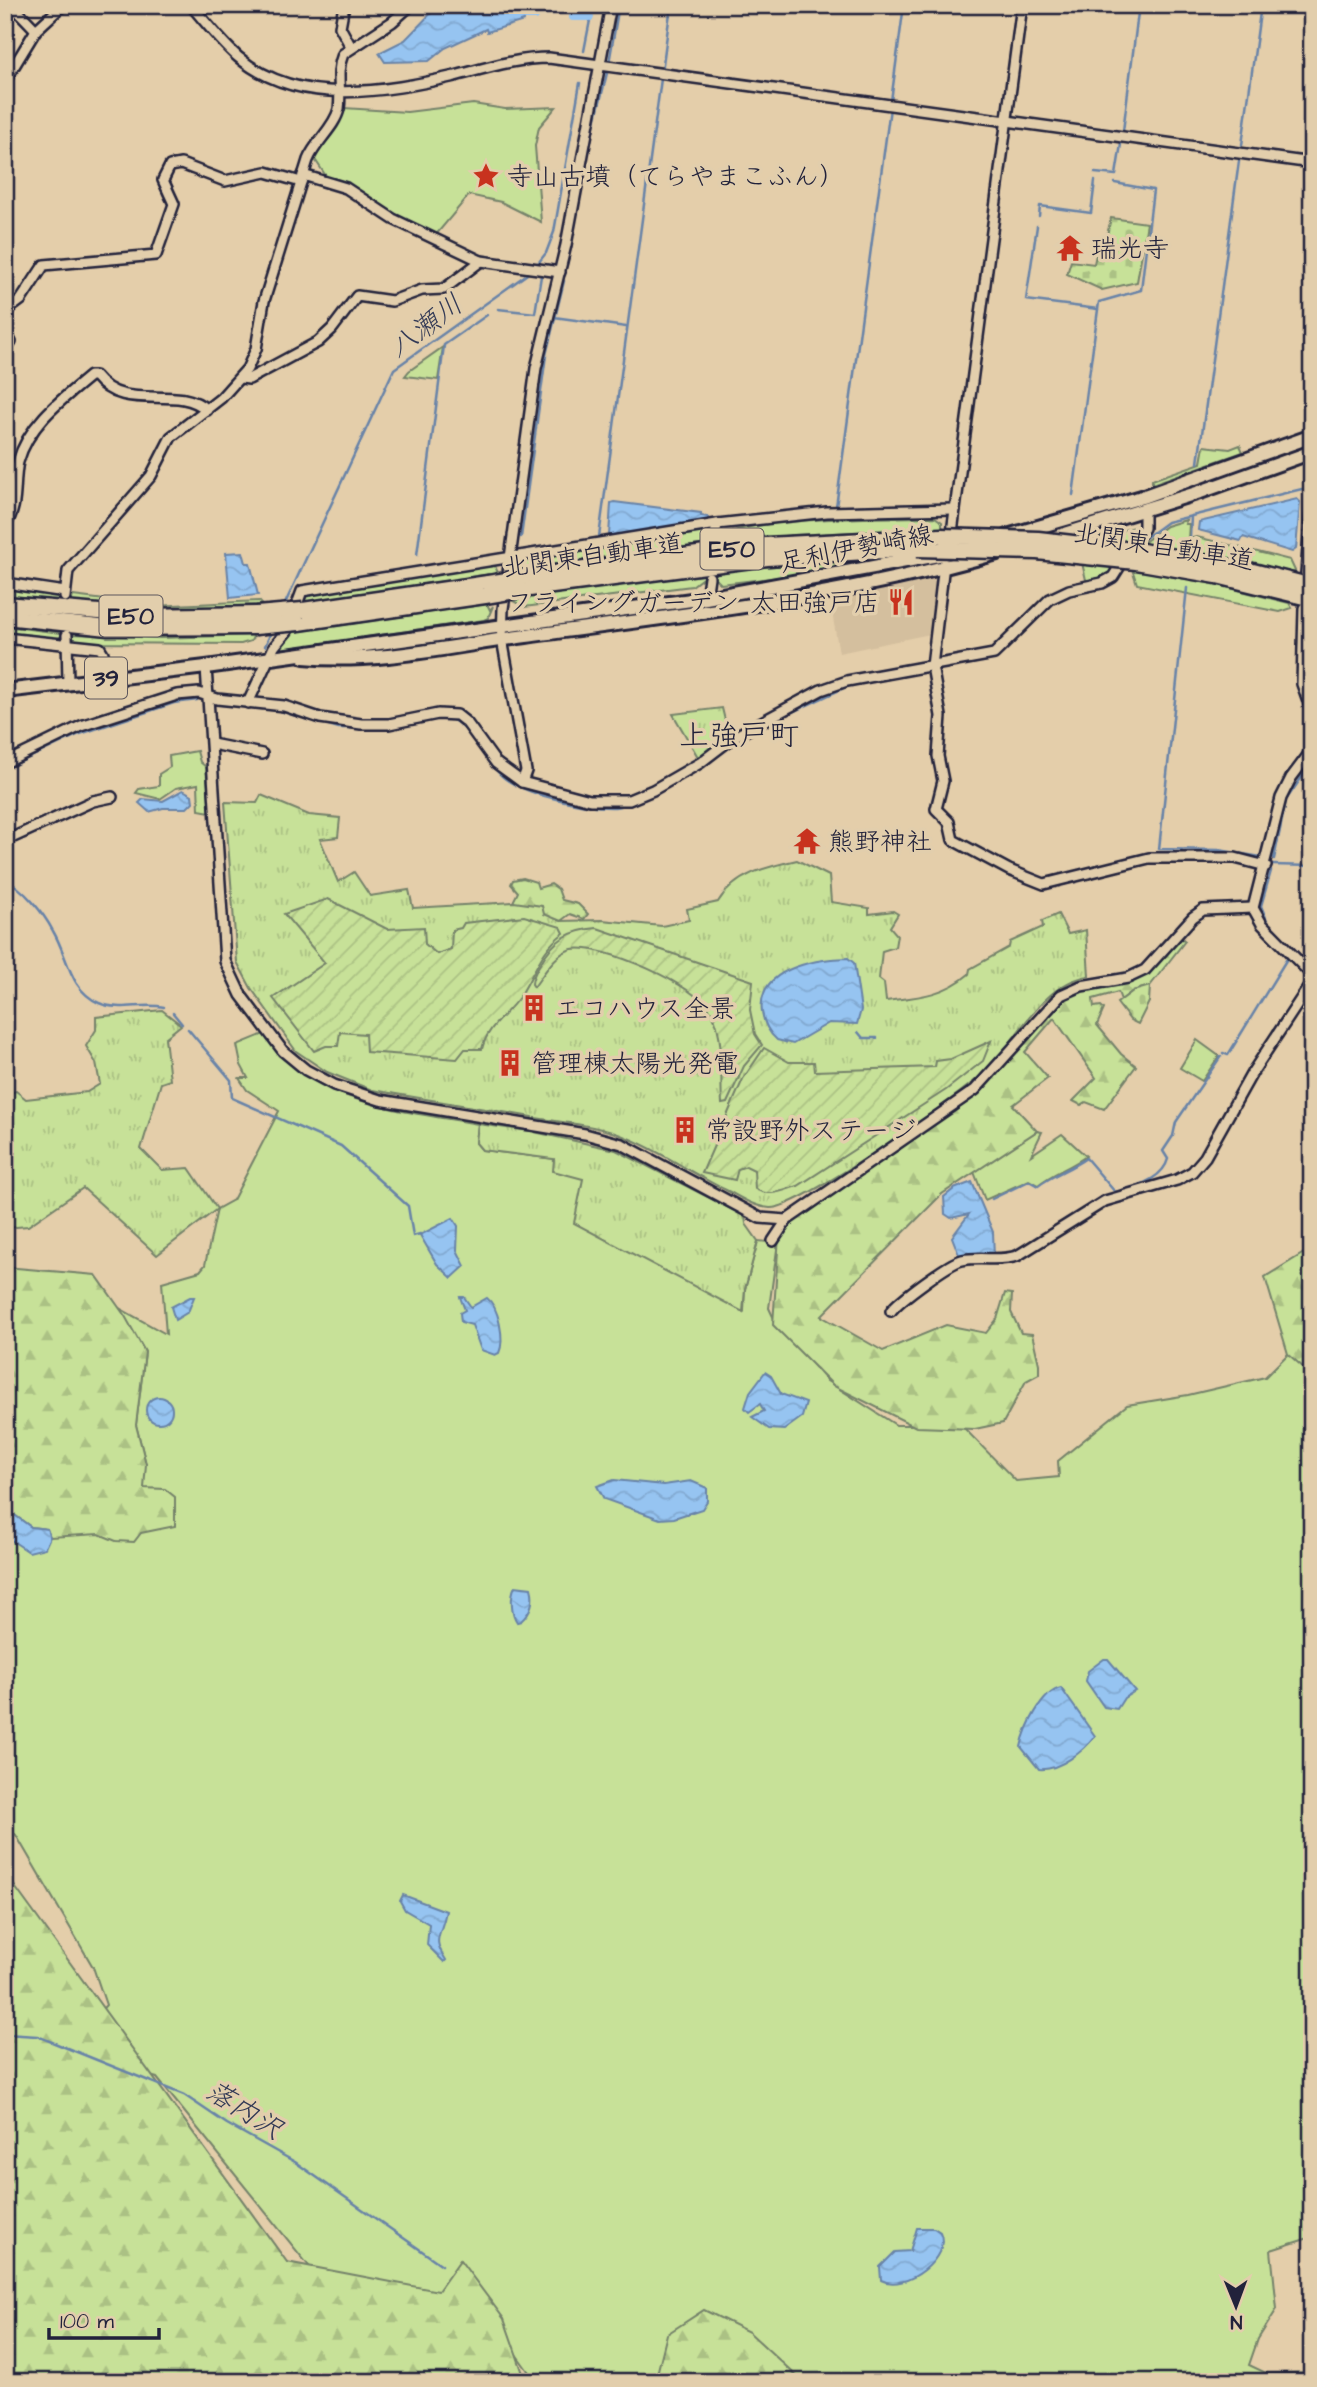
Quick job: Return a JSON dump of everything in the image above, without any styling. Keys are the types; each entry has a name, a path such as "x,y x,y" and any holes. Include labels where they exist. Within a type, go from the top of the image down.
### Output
{"highway":[{"name":"北関東自動車道","path":"5,617 146,629 256,620 523,584 766,545 941,536 1038,539 1309,580"},
{"name":"北関東自動車道","path":"523,584 699,565 917,549 1037,552 1139,556 1308,604"},
{"name":"北関東自動車道","path":"5,604 146,616 256,620"}],"main road":[{"name":"足利伊勢崎線","path":"502,632 947,554 1142,498 1312,436"},
{"name":"足利伊勢崎線","path":"5,691 269,657 709,612 806,596 943,567 1144,511 1312,452"}],"street":[{"path":"12,5 36,30"},
{"path":"5,81 36,30 63,5"},
{"path":"191,5 240,58 259,70 306,88 340,92 412,85 536,58 1312,163"},
{"path":"344,5 340,27 351,47"},
{"path":"5,583 65,595 68,571 151,476 171,437 207,410 241,377 256,349 264,301 302,178 315,144 337,113 340,62 351,47 392,22 411,5"},
{"path":"522,782 526,771 502,632 509,558 536,368 560,272 611,5"},
{"path":"1022,5 954,509 943,567 932,666 941,716 938,756 943,780 936,809 949,822 957,843 1044,884 1149,858 1236,858 1266,866"},
{"path":"5,312 20,300 44,265 156,255 172,213 173,198 163,180 170,166 181,164 225,181 266,172 346,188 393,219 481,261 560,272"},
{"path":"241,377 249,379 318,342 332,329 357,296 392,301 422,290 444,289 481,261"},
{"path":"5,332 12,342 5,347"},
{"path":"5,525 14,504 18,463 30,433 90,376 95,376 112,391 144,398 179,398 207,410"},
{"path":"1309,580 1312,499"},
{"path":"248,703 269,657 287,631 302,591 717,524 827,512 954,509"},
{"path":"5,763 81,726 177,695 208,694 217,699 284,706 320,718 360,724 389,724 438,714 457,715 467,723 496,763 522,782 590,800 629,800 653,790 700,763 734,737 821,690 847,681 994,654 1050,599 1069,590 1102,583 1113,577 1144,528 1144,511"},
{"path":"715,536 717,524"},
{"path":"706,598 709,577"},
{"path":"1308,604 1301,674 1312,712"},
{"path":"5,638 67,640 101,649 106,678"},
{"path":"67,640 68,683"},
{"path":"206,667 225,961 241,995 291,1059 334,1084 367,1097 585,1134 621,1144 760,1218 787,1220"},
{"path":"212,744 262,754"},
{"path":"1312,750 1291,778 1281,798 1254,908 1262,924 1312,975"},
{"path":"5,841 93,801 111,797"},
{"path":"773,1241 787,1220 975,1090 1061,995 1081,986 1120,981 1145,970 1193,917 1203,910 1254,908"},
{"path":"891,1311 907,1294 958,1261 1005,1260 1017,1256 1105,1201 1183,1178 1192,1172 1205,1157 1252,1073 1312,982"}],"shaded area":[{"path":"938,578 930,634 839,653 830,600"}],"green space":[{"path":"473,104 505,109 556,107 539,127 535,146 541,222 501,202 469,195 435,236 328,179 314,158 344,108 407,112"},
{"path":"1111,218 1147,223 1137,282 1102,290 1067,274 1071,261 1094,264 1099,240 1106,239"},
{"path":"443,347 438,380 405,376 409,371"},
{"path":"1240,445 1243,452 1152,484 1152,480 1201,463 1204,446 1230,449"},
{"path":"935,517 942,522 942,528 793,535 630,553 516,571 522,562 702,532 720,537 737,530 790,522"},
{"path":"1186,520 1185,524 1189,524 1188,539 1197,537 1290,560 1296,573 1143,543 1166,526"},
{"path":"1138,526 1140,528 1131,543 1094,539"},
{"path":"870,557 869,560 788,576 721,584 714,577 705,576 692,586 524,607 513,601 513,598 689,574"},
{"path":"1082,563 1116,567 1100,581 1087,584"},
{"path":"486,565 495,566 498,573 304,602 308,593"},
{"path":"1132,569 1218,585 1289,603 1292,608 1280,612 1137,584"},
{"path":"5,588 58,595 61,599 60,602 5,595"},
{"path":"73,596 153,606 259,601 263,605 155,609 71,603"},
{"path":"487,604 490,610 493,606 488,618 484,620 277,650 294,632"},
{"path":"5,626 61,633 61,636 57,640 5,633"},
{"path":"73,634 160,638 254,635 251,641 241,644 78,643 72,638"},
{"path":"722,708 729,737 698,757 673,714"},
{"path":"197,751 200,762 206,767 210,812 199,810 198,784 176,788 160,799 136,793 139,789 159,786 159,774 170,767 169,756"},
{"path":"261,795 309,815 340,818 338,837 320,839 338,882 354,872 370,896 409,890 413,908 514,902 542,906 544,914 561,921 602,920 662,926 689,920 687,909 718,902 733,885 752,873 797,860 829,876 831,902 869,908 869,914 893,911 898,914 890,927 897,935 895,947 882,951 879,979 884,983 886,1001 929,994 949,987 969,974 970,969 1009,947 1010,942 1043,927 1042,921 1058,914 1068,934 1086,930 1089,976 1072,981 1044,1001 987,1070 972,1083 880,1149 786,1204 770,1208 758,1206 641,1144 606,1130 535,1118 534,1132 616,1150 745,1216 746,1224 758,1241 745,1289 743,1312 574,1223 583,1179 553,1171 554,1159 482,1150 476,1143 478,1124 529,1131 532,1117 372,1090 327,1072 296,1051 251,988 237,962 225,802 257,803"},
{"path":"523,878 536,882 538,888 551,884 558,889 562,900 578,904 588,914 584,919 570,914 558,923 488,909 513,902 518,892 511,884 513,880"},
{"path":"328,899 387,929 424,927 425,944 437,954 451,949 452,930 461,928 464,923 524,916 561,927 564,933 544,954 520,996 489,1033 482,1049 465,1049 457,1059 366,1052 365,1034 340,1032 338,1046 326,1046 314,1051 273,998 325,963 284,914"},
{"path":"597,928 753,981 750,1010 755,1034 762,1045 744,1066 727,1103 722,1104 719,1034 712,1013 703,1002 669,979 626,959 586,949 572,949 555,959 534,987 532,981 536,972 557,943 579,931"},
{"path":"1179,936 1185,941 1150,986 1133,991 1121,1000 1118,992 1093,999 1094,1007 1101,1006 1104,1009 1097,1025 1121,1054 1136,1066 1104,1109 1086,1102 1081,1105 1073,1101 1096,1078 1054,1018 1025,1052 1048,1078 1013,1105 1037,1131 942,1194 821,1316 883,1351 946,1325 986,1333 997,1319 1005,1293 1012,1294 1011,1312 1021,1333 1032,1334 1039,1374 1026,1381 1003,1423 975,1429 916,1427 834,1386 773,1325 779,1235 796,1216 973,1097 994,1077 1054,1005 1071,991 1131,980"},
{"path":"1150,986 1149,1002 1138,1024 1130,1020 1117,1003 1133,991"},
{"path":"162,1010 181,1025 165,1038 170,1080 161,1083 141,1149 162,1170 189,1168 217,1209 157,1255 83,1188 28,1226 5,1228 5,1094 16,1091 26,1099 87,1092 100,1084 96,1063 86,1046 96,1030 96,1017"},
{"path":"264,1034 284,1058 307,1076 333,1090 389,1108 478,1124 476,1143 482,1150 555,1159 744,1311 745,1289 758,1241 769,1242 779,1235 769,1308 775,1321 827,1381 896,1425 953,1425 965,1429 1016,1481 1059,1477 1058,1461 1127,1405 1188,1395 1265,1377 1312,1330 1312,2237 1271,2250 1277,2309 1258,2339 1249,2365 1268,2374 1312,2372 1312,2382 536,2382 508,2343 321,2281 157,2078 102,2063 84,2029 106,2005 93,1967 16,1835 5,1826 5,1496 146,1464 136,1425 145,1352 119,1308 166,1334 162,1282 200,1271 205,1265 217,1209 233,1200 279,1111 247,1090 239,1078 248,1078 241,1065 237,1045"},
{"path":"1197,1040 1219,1056 1202,1081 1180,1068"},
{"path":"991,1041 983,1061 946,1090 798,1186 776,1192 761,1192 755,1189 754,1170 746,1166 738,1169 735,1180 702,1173 743,1079 764,1048 789,1062 814,1062 815,1071 935,1067 936,1061 951,1059"},
{"path":"1037,1131 1042,1132 1031,1155 1062,1134 1086,1156 1038,1185 1029,1180 985,1200 974,1172"},
{"path":"1312,1248 1312,1375 1288,1354 1265,1277"},
{"path":"5,1267 96,1275 125,1316 145,1352 136,1425 146,1464 144,1488 165,1489 175,1497 175,1526 141,1533 134,1542 116,1541 99,1534 50,1537 47,1529 31,1527 5,1508"},
{"path":"5,1873 287,2262 438,2291 460,2260 504,2319 526,2382 5,2382"},
{"path":"704,2310 749,2332 803,2382 655,2382 667,2334"}],"water":[{"path":"439,5 528,5 528,11 525,12 524,21 487,32 486,29 445,48 429,61 385,62 379,53 405,40"},
{"path":"1297,499 1300,502 1296,549 1292,552 1243,537 1241,541 1198,530 1199,522"},
{"path":"611,503 701,513 701,516 708,517 708,521 609,536"},
{"path":"243,552 246,563 250,563 258,595 230,598 226,553"},
{"path":"183,790 192,795 193,802 187,808 163,808 149,812 139,803 143,799 163,801"},
{"path":"848,958 854,963 861,1010 857,1024 829,1023 793,1044 777,1040 767,1028 762,1012 763,997 768,986 778,976 804,964"},
{"path":"972,1182 993,1232 994,1256 959,1255 952,1237 969,1214 951,1218 945,1214 944,1197 954,1189"},
{"path":"453,1218 458,1226 457,1250 465,1266 452,1278 437,1264 420,1235"},
{"path":"194,1297 188,1312 175,1320 171,1307"},
{"path":"460,1297 464,1297 471,1307 487,1298 491,1302 500,1324 499,1353 495,1355 481,1350 472,1325 461,1322 460,1313 465,1310"},
{"path":"765,1372 771,1376 781,1394 806,1403 802,1417 784,1430 769,1429 752,1417 764,1411 760,1404 749,1412 745,1408 750,1392"},
{"path":"159,1397 168,1401 172,1410 168,1419 159,1423 150,1419 146,1410 150,1401"},
{"path":"614,1480 664,1485 691,1481 707,1488 707,1501 702,1509 674,1518 660,1519 604,1499 597,1486"},
{"path":"5,1508 31,1527 47,1529 50,1537 45,1548 29,1552 5,1536"},
{"path":"515,1586 531,1588 533,1598 527,1614 517,1622 512,1604"},
{"path":"1108,1659 1135,1691 1124,1698 1117,1709 1104,1707 1086,1681 1088,1671"},
{"path":"1061,1688 1095,1736 1070,1759 1055,1767 1039,1769 1021,1747 1023,1739 1041,1703"},
{"path":"403,1895 446,1911 438,1937 446,1960 444,1962 427,1945 429,1924 405,1910 400,1901"},
{"path":"917,2228 934,2228 940,2232 942,2242 933,2262 902,2282 881,2280 880,2267 895,2252 910,2251"}],"waterway":[{"name":"八瀬川","path":"584,51 593,5"},
{"path":"609,63 619,5"},
{"path":"599,537 671,5"},
{"path":"891,101 904,5"},
{"path":"1123,131 1139,5"},
{"path":"1242,145 1261,5"},
{"path":"524,16 535,16"},
{"path":"573,17 590,17"},
{"path":"567,264 590,142 608,69"},
{"name":"八瀬川","path":"535,267 546,253 554,232 580,83"},
{"path":"836,507 890,108"},
{"path":"1095,173 1116,175 1121,144"},
{"path":"1198,463 1239,161"},
{"path":"1039,216 1040,206 1091,213 1095,181"},
{"path":"1073,495 1099,302 1141,290 1153,190 1115,183"},
{"path":"1037,226 1026,300 1098,309"},
{"name":"八瀬川","path":"283,608 394,369 530,272"},
{"path":"498,309 535,313 541,276 535,273"},
{"path":"521,537 546,355 564,281"},
{"path":"417,555 444,345 487,315"},
{"path":"554,317 626,327"},
{"path":"1141,541 1167,522 1302,489"},
{"path":"1190,537 1191,516"},
{"path":"1064,596 1109,585 1127,565"},
{"path":"1187,588 1159,849 1219,850 1261,857"},
{"path":"1309,610 1309,619"},
{"path":"1002,652 1028,627"},
{"name":"八瀬川","path":"265,646 272,630"},
{"path":"936,670 994,658"},
{"path":"764,725 848,686 929,671"},
{"path":"5,769 77,735 174,703 197,700"},
{"name":"八瀬川","path":"222,705 260,708"},
{"path":"277,710 339,728 390,728"},
{"path":"448,718 463,727 502,776 524,789 554,799 611,807 652,795"},
{"path":"734,742 746,735"},
{"path":"694,771 729,746"},
{"path":"1274,859 1286,800 1304,774"},
{"path":"1273,865 1312,866"},
{"path":"1269,925 1261,906 1271,871"},
{"path":"5,879 26,895 44,916 58,941 70,972 81,990 89,997 107,1006 164,1007"},
{"path":"1276,932 1293,949"},
{"path":"1293,949 1305,962"},
{"path":"1223,1053 1228,1055 1288,957"},
{"path":"173,1013 182,1024"},
{"path":"188,1029 231,1080 232,1098 341,1146 408,1206 413,1236 420,1234"},
{"path":"858,1032 863,1038 877,1038"},
{"path":"992,1199 1029,1181 1038,1186 1086,1158 1115,1192 1154,1177 1168,1159 1163,1151 1173,1136 1176,1122 1221,1056"},
{"name":"落内沢","path":"5,2034 37,2036 184,2095 227,2124 295,2162 442,2265"}],"place":[{"name":"寺山古墳（てらやまこふん）","path":"486,176"},
{"name":"瑞光寺","path":"1070,248"},
{"name":"フライングガーデン 太田強戸店","path":"901,602"},
{"name":"熊野神社","path":"807,841"},
{"name":"エコハウス全景","path":"534,1008"},
{"name":"管理棟太陽光発電","path":"510,1063"},
{"name":"常設野外ステージ","path":"685,1130"}],"district":[{"name":"上強戸町","path":"739,735"}]}
